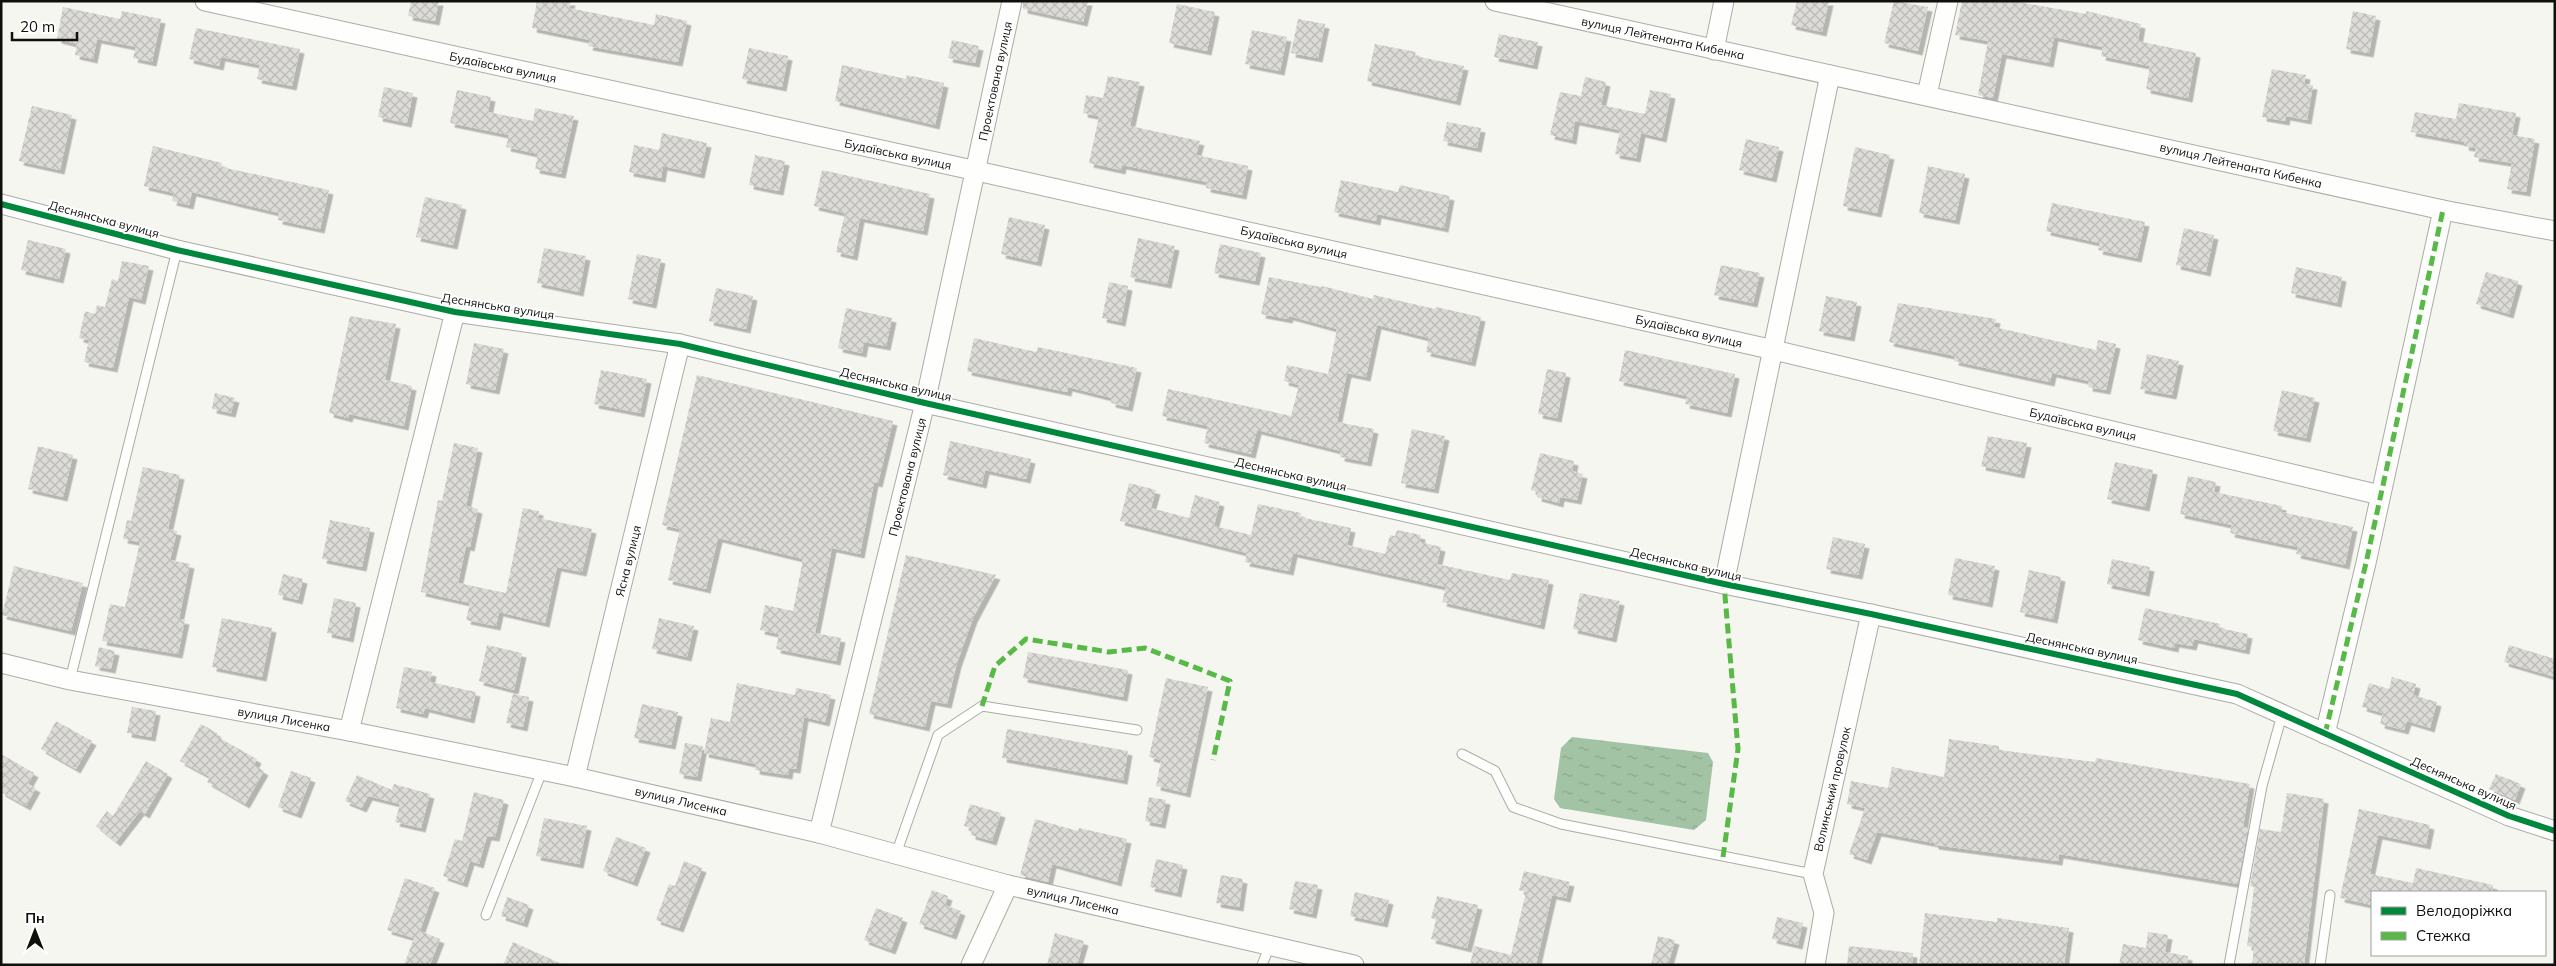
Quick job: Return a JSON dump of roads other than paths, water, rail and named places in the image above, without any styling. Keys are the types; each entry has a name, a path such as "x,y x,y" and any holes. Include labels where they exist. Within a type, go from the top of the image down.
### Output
{"street":[{"name":"Будаївська вулиця","path":"205,1 977,171 1774,350 2380,496"},
{"name":"Проектована вулиця","path":"819,833 925,403 977,171 1012,1"},
{"name":"вулиця Лейтенанта Кибенка","path":"1495,1 2443,210 2555,231"},
{"path":"1714,50 1724,1"},
{"path":"1927,95 1948,1"},
{"path":"1724,584 1830,75"},
{"name":"Деснянська вулиця","path":"1,204 177,250 455,312 680,344 925,403 1724,584 2237,694 2508,816 2555,832"},
{"path":"2325,734 2443,210"},
{"path":"349,731 455,312"},
{"name":"Ясна вулиця","path":"575,777 680,344"},
{"name":"Волинський провулок","path":"1815,965 1824,914 1812,874 1871,614"},
{"name":"вулиця Лисенка","path":"1,663 70,680 349,731 575,777 819,833 1008,885 1354,965"},
{"path":"971,965 1008,885"}],"lane":[{"path":"70,680 177,250"},
{"path":"896,854 938,735 982,706 1137,730"},
{"path":"2229,965 2262,786 2282,715"},
{"path":"1462,754 1496,771 1513,806 1561,824 1812,874"},
{"path":"486,914 542,771"},
{"path":"2320,965 2330,895"},
{"path":"1262,965 1270,945"}],"water":[{"path":"1572,737 1708,753 1713,762 1706,820 1694,830 1560,808 1554,799 1561,748"}]}
